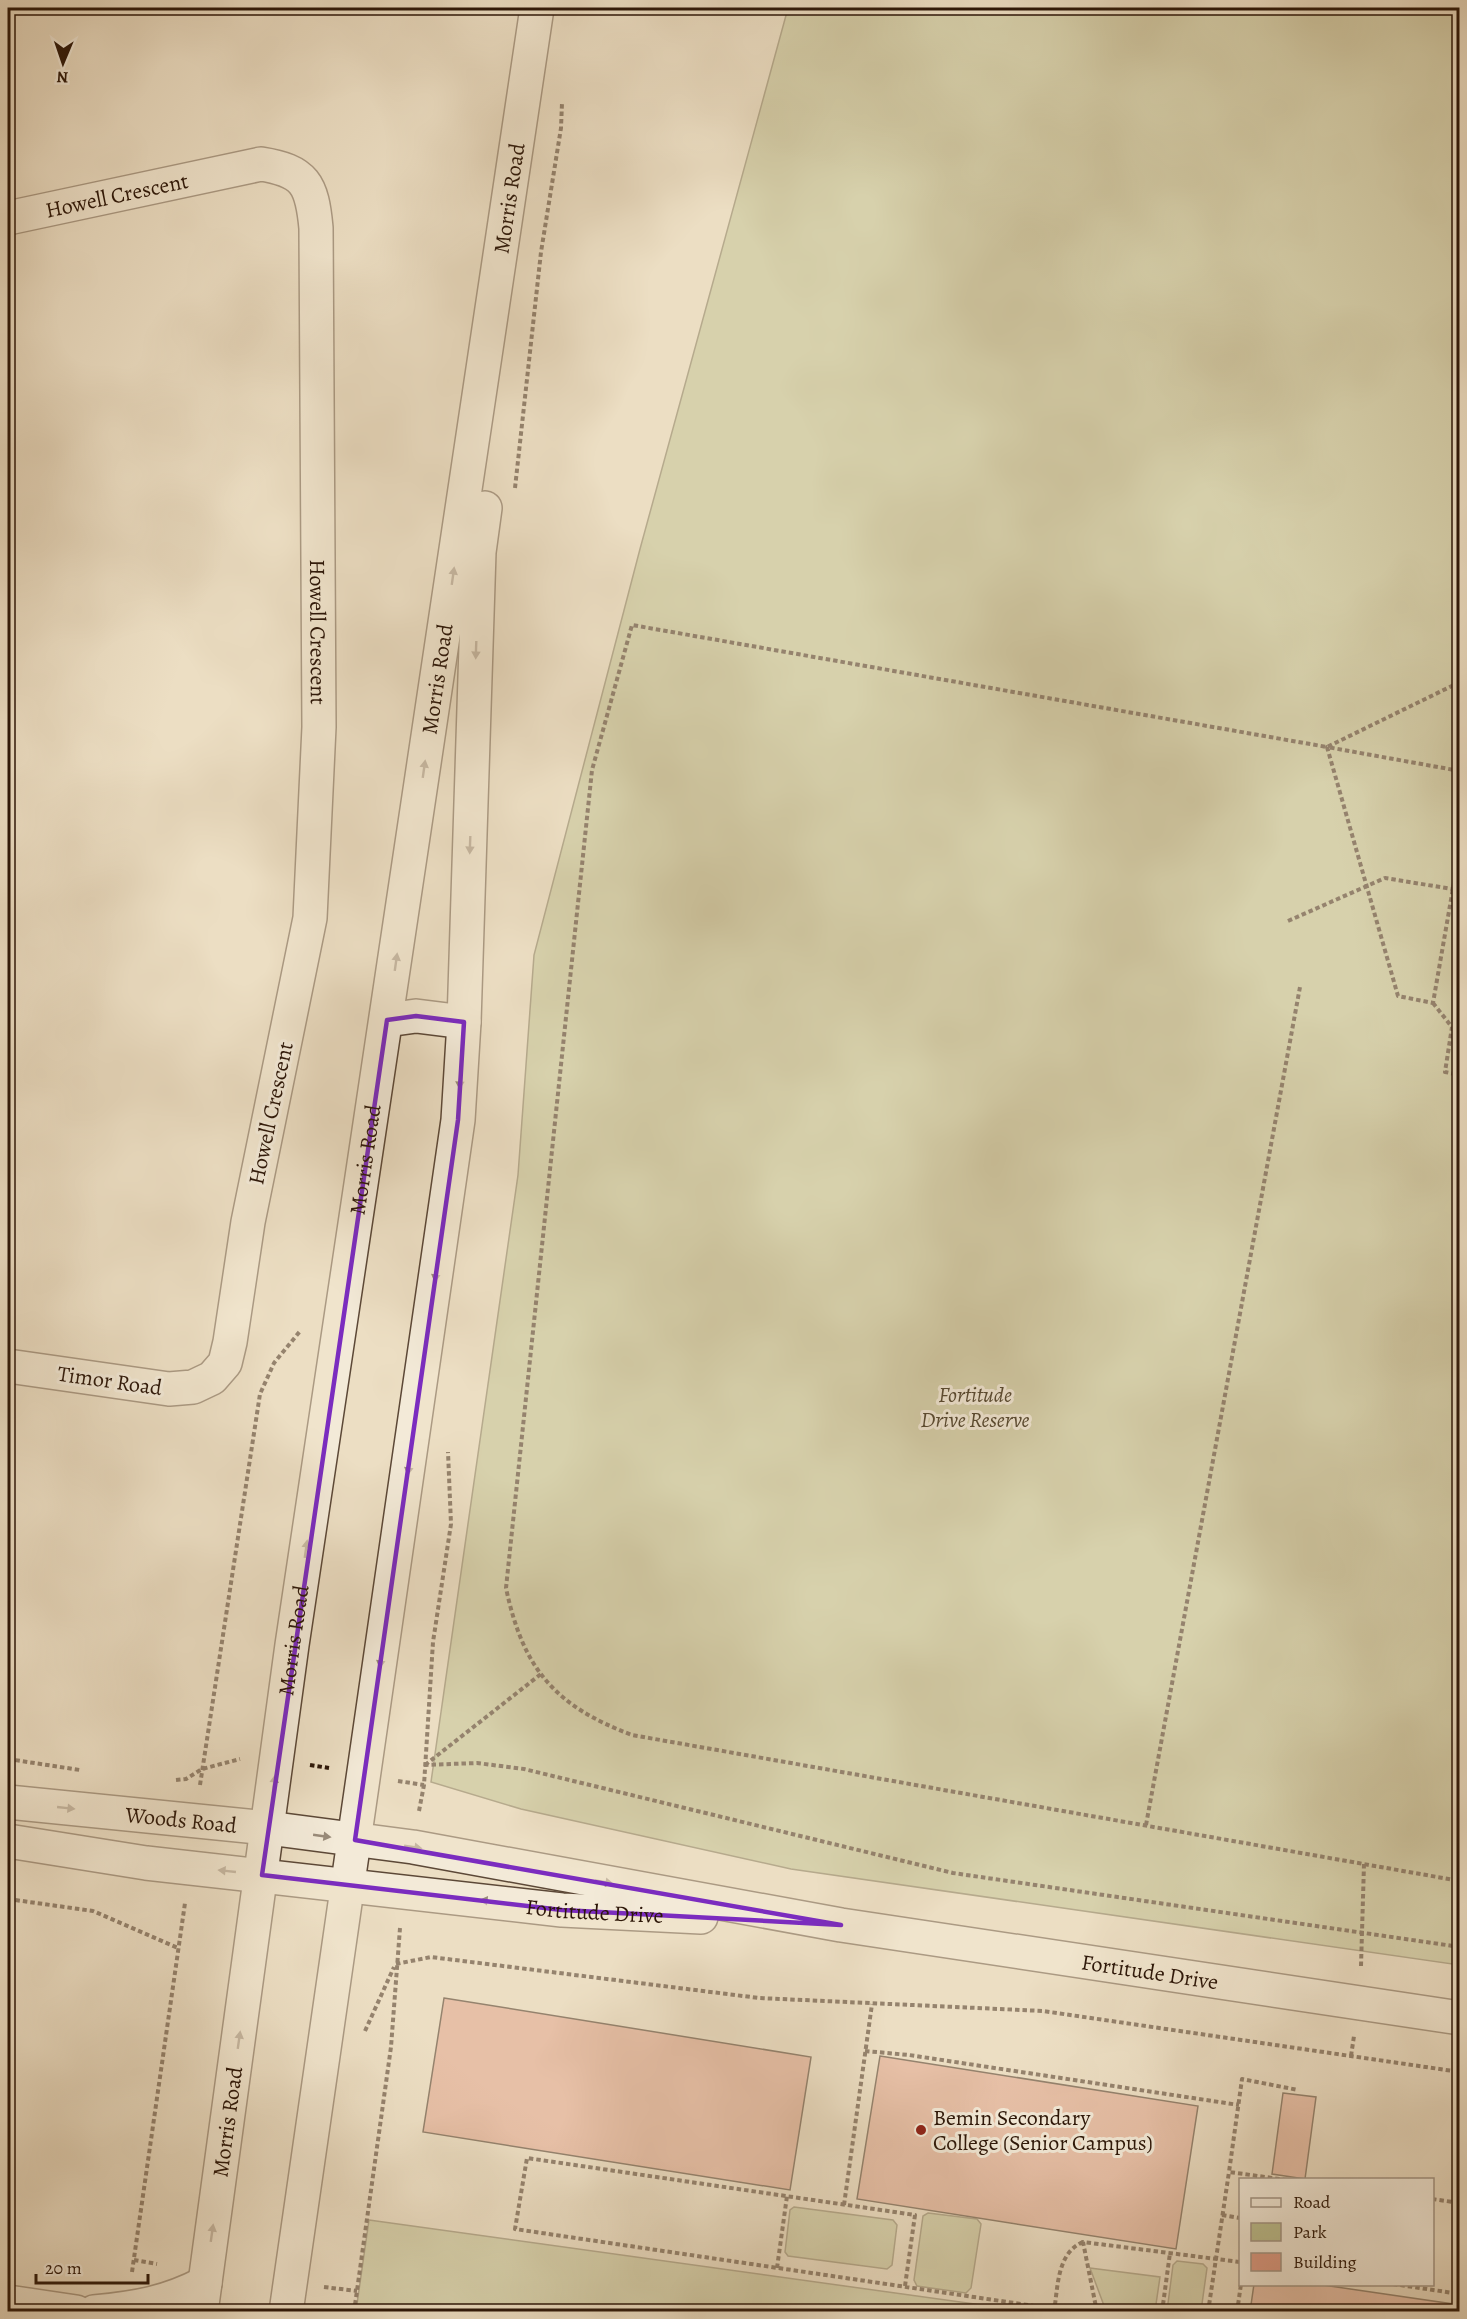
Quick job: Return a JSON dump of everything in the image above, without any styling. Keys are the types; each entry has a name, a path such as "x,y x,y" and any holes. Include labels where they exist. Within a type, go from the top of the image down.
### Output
{"street":[{"name":"Morris Road","path":"203,2297 331,1381 387,1020 537,8"},
{"name":"Morris Road","path":"286,2312 458,1120 464,1022 479,552 544,8"},
{"name":"Howell Crescent","path":"8,218 261,164 287,168 307,183 314,204 319,727 310,918 248,1222 230,1342 225,1363 212,1378"},
{"path":"387,1020 416,1016 464,1022"},
{"name":"Timor Road","path":"8,1366 170,1389 193,1387 212,1378"},
{"name":"Woods Road","path":"8,1802 268,1828 354,1840"},
{"name":"Fortitude Drive","path":"354,1840 413,1847 841,1925 1460,2018"},
{"name":"Woods Road","path":"8,1841 146,1863 348,1884"},
{"name":"Fortitude Drive","path":"348,1884 562,1910 841,1925"},
{"path":"94,2312 142,2307 176,2297 203,2297"},
{"path":"8,2302 76,2312"}],"path":[{"path":"1460,771 632,625 592,770 525,1422 507,1557 506,1588 512,1617 526,1653 554,1692 596,1722 632,1735 1460,1881"},
{"path":"1328,747 1460,682"},
{"path":"1328,747 1398,996 1432,1002 1452,1027 1445,1072 1460,1075"},
{"path":"1432,1002 1460,848"},
{"path":"1288,921 1384,878 1452,889"},
{"path":"1146,1825 1300,987"},
{"path":"541,1674 424,1765 477,1763 524,1769 953,1873 1460,1947"},
{"path":"8,1759 88,1772"},
{"path":"172,1781 186,1779 202,1769 195,1821"},
{"path":"1351,2056 1358,2004 1363,1932 1364,1864"},
{"path":"126,2308 190,1867"},
{"path":"8,1899 93,1911 178,1948"},
{"path":"354,2312 391,2047 396,1964 431,1957 759,1998 1043,2011 1460,2072"},
{"path":"844,2205 872,2004"},
{"path":"865,2051 909,2055 1239,2105"},
{"path":"1208,2312 1242,2079 1298,2090"},
{"path":"905,2286 915,2215 527,2158 515,2229 1075,2312"},
{"path":"1229,2172 1272,2178"},
{"path":"777,2268 787,2196"},
{"path":"1434,2199 1460,2203"},
{"path":"1222,2216 1239,2218"},
{"path":"1055,2310 1064,2257 1071,2247 1083,2242 1239,2262"},
{"path":"1083,2242 1097,2312"},
{"path":"1162,2312 1170,2253"},
{"path":"1237,2312 1241,2286"},
{"path":"1406,2286 1460,2294"}],"highlighted area":[{"path":"416,1016 464,1022 458,1120 355,1840 841,1925 562,1910 262,1875 387,1020"}],"green space":[{"name":"Fortitude Drive Reserve","path":"788,8 1459,8 1459,1965 791,1869 521,1809 431,1782 518,1175 534,955 640,549"},
{"path":"794,2207 893,2220 897,2225 892,2265 887,2269 788,2256 785,2252 790,2210"},
{"path":"928,2213 977,2219 981,2224 971,2288 966,2293 917,2286 914,2280 923,2216"},
{"path":"369,2220 1025,2311 356,2311"},
{"path":"1177,2261 1203,2264 1207,2268 1201,2311 1167,2311 1173,2265"},
{"path":"1090,2268 1160,2277 1155,2311 1106,2311"}],"building":[{"path":"444,1998 811,2057 790,2190 423,2132"},
{"path":"880,2056 1198,2106 1176,2249 857,2199"},
{"path":"1283,2093 1316,2097 1305,2178 1272,2174"},
{"path":"1254,2286 1330,2286 1460,2305 1460,2312 1250,2312"}],"place":[{"name":"Bemin Secondary College (Senior Campus)","path":"921,2130"}]}
